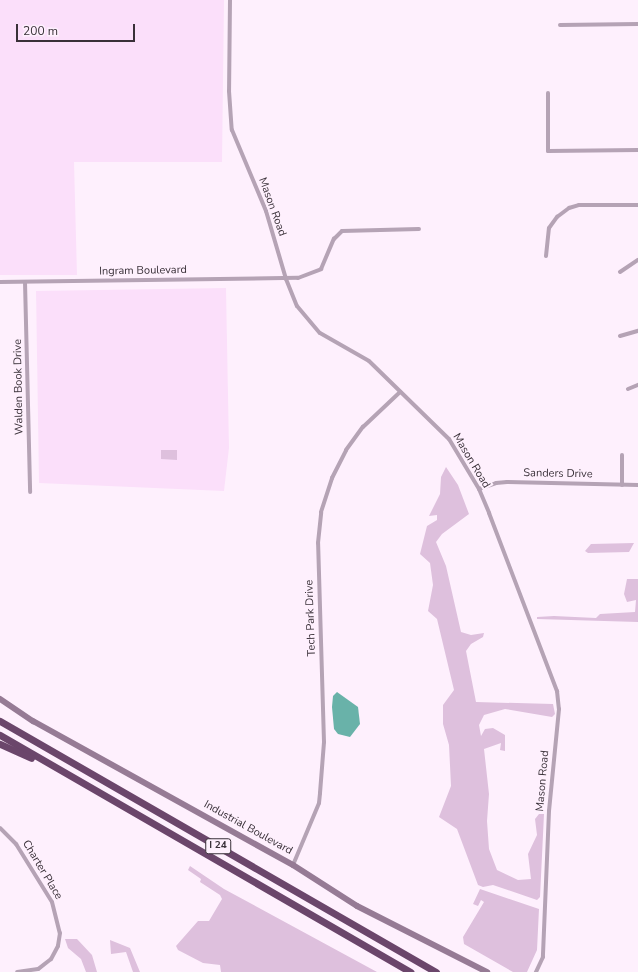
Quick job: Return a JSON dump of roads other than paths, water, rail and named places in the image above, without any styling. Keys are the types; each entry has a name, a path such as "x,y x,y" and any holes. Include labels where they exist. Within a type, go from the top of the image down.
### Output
{"highway":[{"name":"I 24","path":"0,721 436,972"},
{"name":"I 24","path":"0,735 411,972"},
{"path":"0,744 70,776"}],"street":[{"name":"Mason Road","path":"230,0 228,91 232,130 266,211 286,279 297,306 311,325 333,341 369,361 449,439 478,489 552,676 559,709 549,811 543,957 536,972"},
{"path":"560,25 638,24"},
{"path":"548,93 548,151 638,150"},
{"path":"546,256 549,228 556,217 569,208 579,205 638,205"},
{"name":"Ingram Boulevard","path":"0,282 286,279 306,276 321,269 334,239 342,231 419,229"},
{"path":"620,272 638,260"},
{"name":"Walden Book Drive","path":"25,282 30,492"},
{"path":"620,336 638,331"},
{"path":"628,389 638,385"},
{"name":"Tech Park Drive","path":"293,865 319,803 324,742 318,561 321,512 332,478 350,444 374,416 400,392"},
{"path":"622,455 622,485"},
{"name":"Sanders Drive","path":"478,489 496,482 638,485"},
{"name":"Industrial Boulevard","path":"0,699 33,721 293,865 357,906 487,972"},
{"name":"Charter Place","path":"0,828 16,844 52,902 58,918 58,946 51,959 38,969 17,972"}]}
